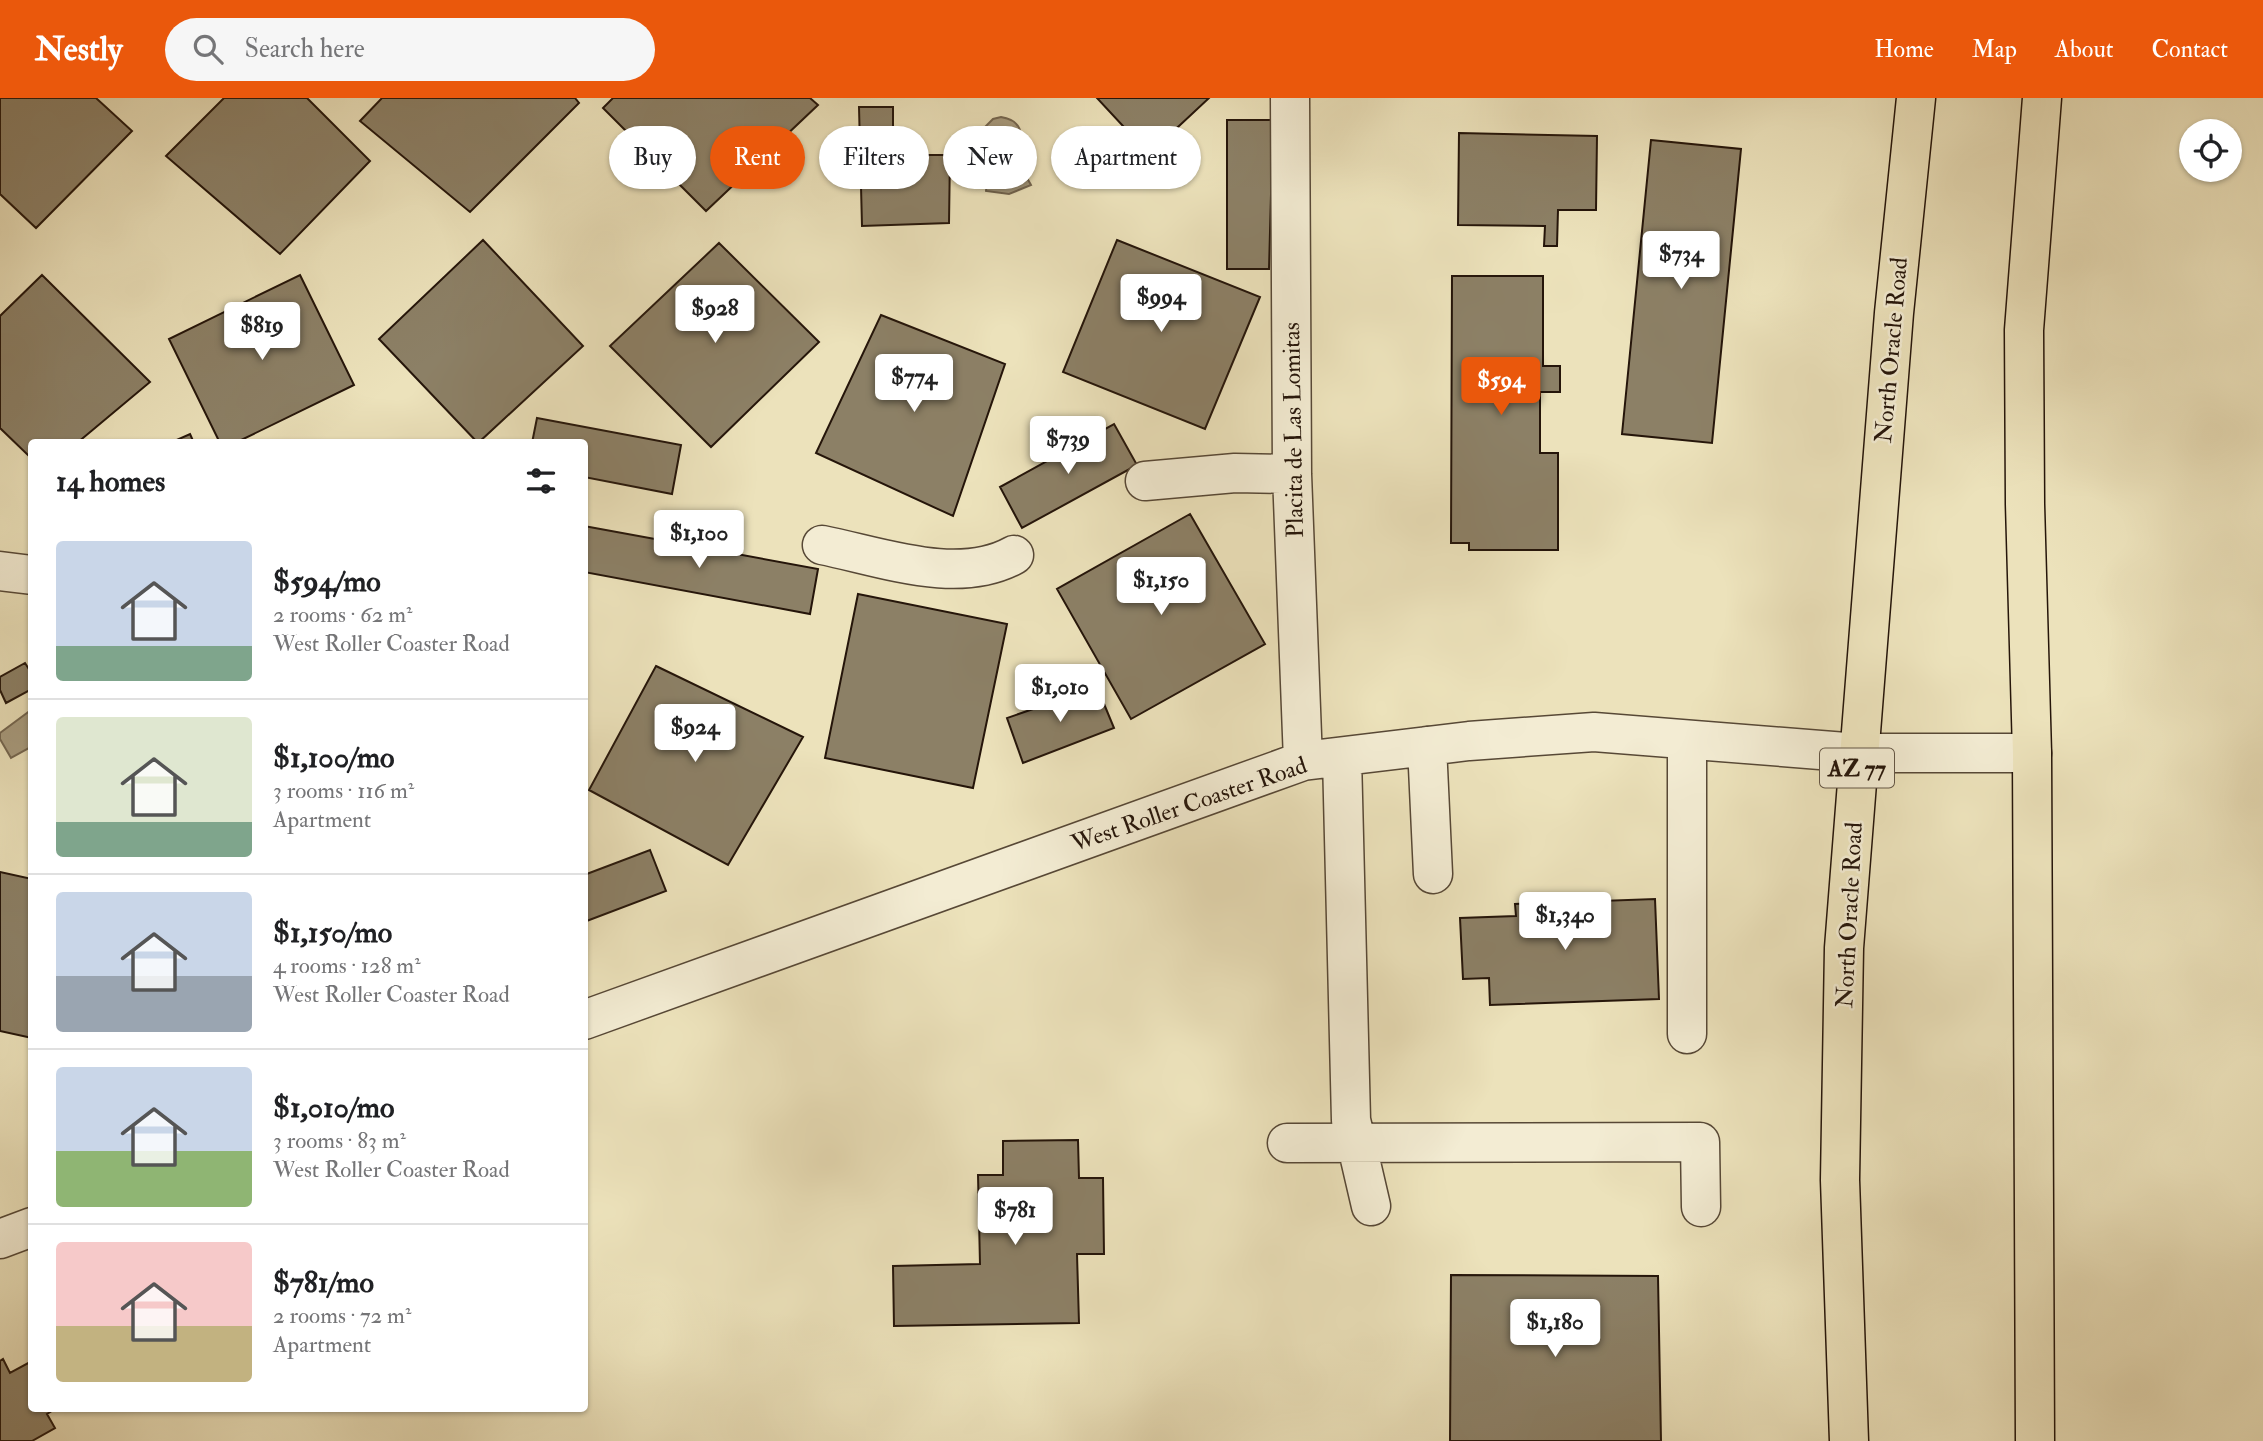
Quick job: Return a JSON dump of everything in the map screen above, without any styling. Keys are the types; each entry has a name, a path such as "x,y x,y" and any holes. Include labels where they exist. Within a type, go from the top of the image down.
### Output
{"highway":[{"name":"North Oracle Road","path":"1849,1441 1840,1167 1844,948 1894,313 1916,98"},
{"path":"2035,1441 2032,753 2025,505 2024,330 2042,98"}],"street":[{"name":"Placita de Las Lomitas","path":"1290,98 1292,474 1303,761"},
{"path":"1145,481 1235,472 1292,474"},
{"path":"822,545 941,569 993,567 1014,555"},
{"path":"0,571 28,574"},
{"name":"West Roller Coaster Road","path":"588,1019 1303,761 1427,746 1594,732 1858,753 2032,753"},
{"path":"1687,740 1687,1034"},
{"path":"1427,746 1433,874"},
{"path":"1342,757 1350,1120 1371,1206"},
{"path":"1287,1143 1700,1142 1701,1207"},
{"path":"0,1239 28,1228"}],"shaded area":[{"path":"993,119 1009,119 1018,126 986,126"},
{"path":"986,189 1021,189 1009,194"},
{"path":"28,712 28,749 11,758 0,739 0,733"}],"building":[{"path":"0,98 96,98 132,131 36,228 0,194"},
{"path":"224,98 307,98 370,161 280,254 166,156"},
{"path":"382,98 575,98 579,103 470,212 360,121"},
{"path":"613,98 810,98 818,105 796,126 710,126 710,189 729,189 706,211 684,189 696,189 696,126 621,126 603,108"},
{"path":"1097,98 1209,98 1179,126 1123,126"},
{"path":"859,107 893,107 893,126 859,126"},
{"path":"1227,120 1273,120 1269,269 1227,269"},
{"path":"1459,133 1597,136 1596,210 1558,210 1557,246 1544,246 1545,226 1458,225"},
{"path":"1651,140 1741,149 1712,443 1622,434"},
{"path":"929,155 943,155 943,189 950,189 949,223 862,226 861,189 929,189"},
{"path":"483,240 583,346 482,439 474,439 379,339"},
{"path":"1117,240 1260,297 1205,429 1063,372"},
{"path":"719,243 819,342 711,447 610,346"},
{"path":"42,275 150,382 82,439 28,439 28,455 0,428 0,316"},
{"path":"300,275 354,385 243,439 218,439 169,339"},
{"path":"1452,276 1543,276 1543,366 1560,366 1560,392 1540,392 1540,453 1558,453 1558,550 1469,550 1469,543 1451,543"},
{"path":"881,315 1005,364 953,516 816,453"},
{"path":"537,418 681,445 672,494 588,478 588,439 533,439"},
{"path":"1114,424 1137,465 1022,528 1000,487"},
{"path":"190,434 192,439 179,439"},
{"path":"1190,514 1265,644 1131,719 1057,589"},
{"path":"588,527 818,569 810,614 588,573"},
{"path":"858,594 1007,624 973,788 825,758"},
{"path":"25,663 28,668 28,691 6,703 0,690 0,677"},
{"path":"656,666 803,737 728,865 589,790"},
{"path":"1097,687 1114,728 1023,763 1007,718"},
{"path":"650,850 666,891 588,920 588,873"},
{"path":"0,872 28,878 28,1037 0,1031"},
{"path":"1655,899 1659,999 1490,1005 1489,978 1463,979 1460,918 1516,916 1515,904"},
{"path":"1078,1140 1079,1178 1103,1178 1104,1254 1077,1254 1079,1323 894,1326 893,1266 980,1264 978,1175 1003,1175 1003,1141"},
{"path":"1451,1275 1658,1276 1661,1441 1450,1441"},
{"path":"3,1359 10,1373 28,1363 28,1412 50,1412 47,1414 55,1428 32,1441 0,1441 0,1361"}]}
